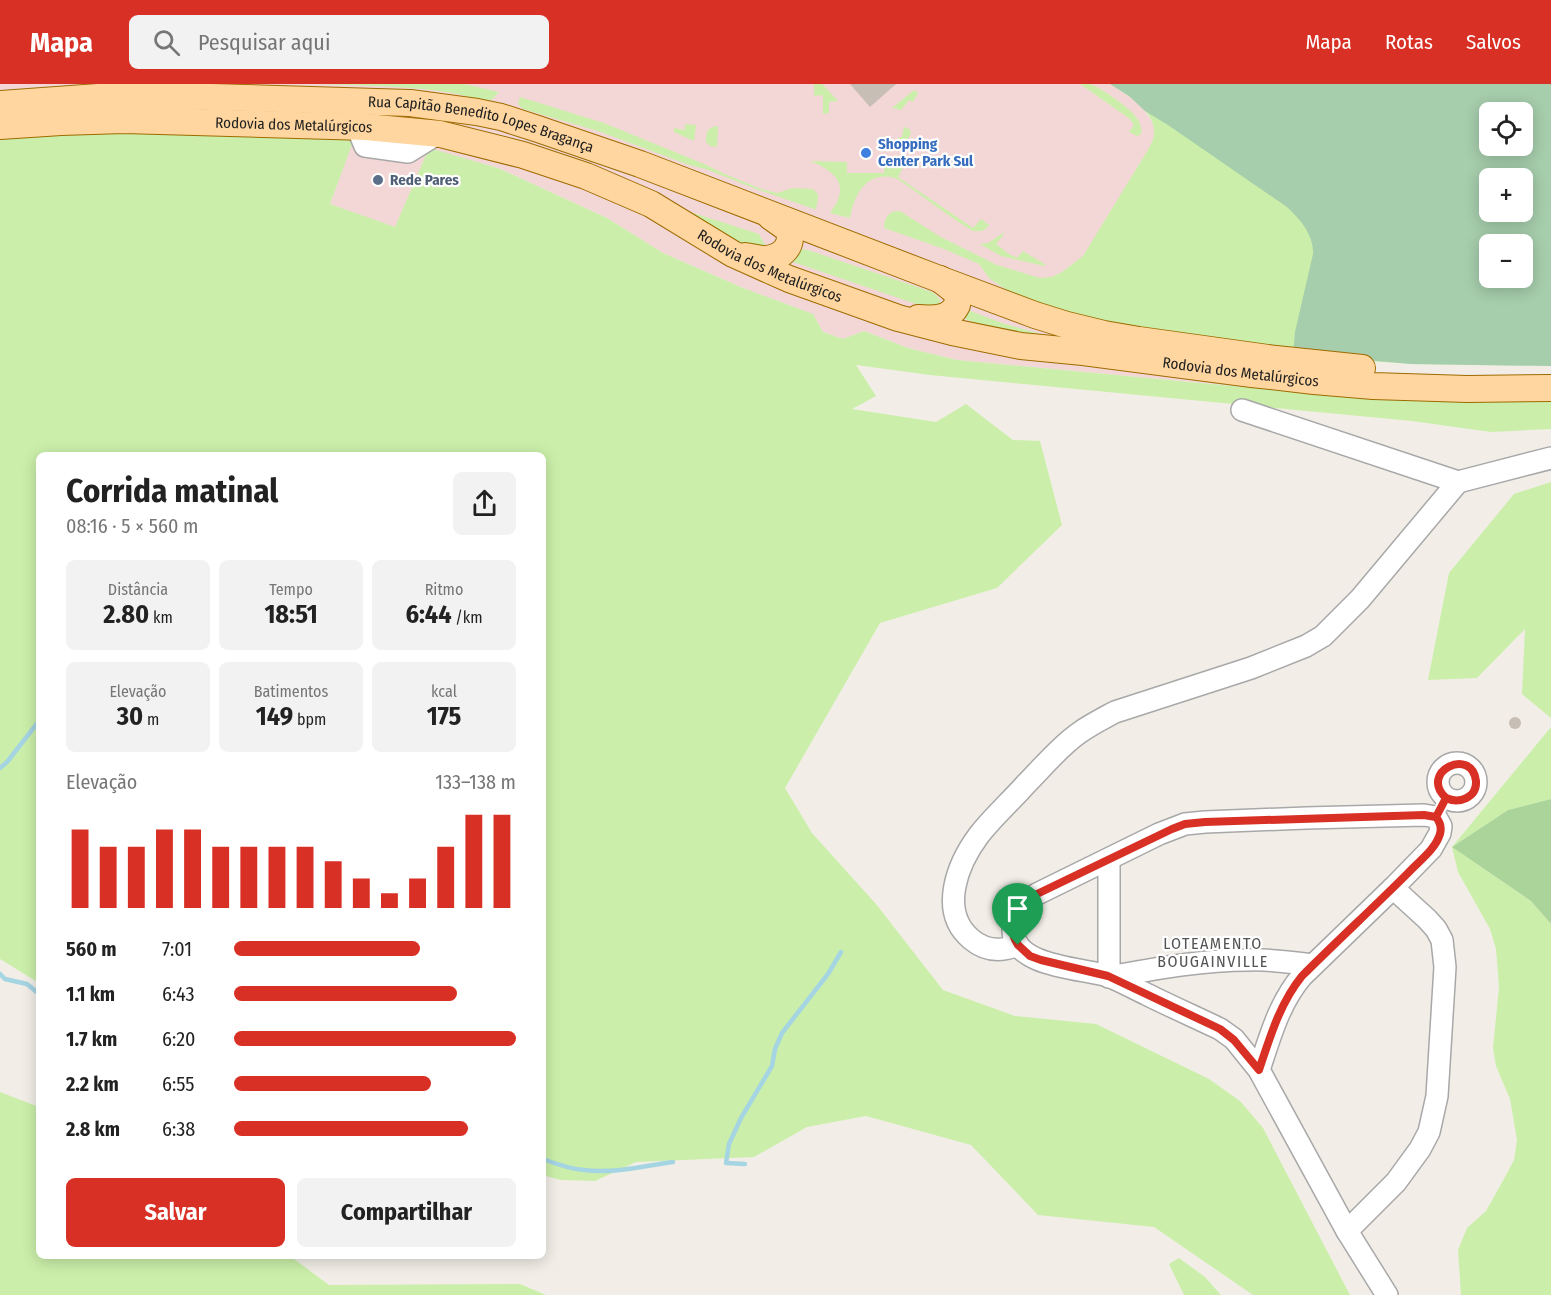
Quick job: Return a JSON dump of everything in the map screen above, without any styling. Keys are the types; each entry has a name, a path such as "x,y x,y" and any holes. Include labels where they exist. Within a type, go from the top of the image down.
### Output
{"main road":[{"name":"Rua Capitão Benedito Lopes Bragança","path":"0,104 112,96 157,96 410,103 442,106 501,117 651,168 939,279"},
{"name":"Rodovia dos Metalúrgicos","path":"0,126 124,120 357,127 437,134 523,155 586,176 651,204 733,254 789,279 898,318 952,332 1021,346 1314,381 1373,386 1551,388"},
{"path":"733,254 763,259 772,258 785,251 790,240 788,229 784,224 765,213"},
{"path":"898,318 937,318 945,317 952,312 958,300 957,295 939,279"},
{"name":"Rodovia dos Metalúrgicos","path":"939,279 1067,325 1139,340 1268,358 1359,367 1448,372 1551,372"}],"street":[{"path":"1242,411 1458,482 1551,458"},
{"path":"1018,945 1001,950 992,949 973,940 964,932 957,921 953,907 957,874 979,835 1060,749 1078,733 1115,712 1274,660 1323,636 1360,599 1458,482"},
{"path":"1436,817 1446,798"},
{"path":"1259,1070 1274,1025 1294,986 1431,849 1440,833 1441,826 1436,817 1424,815 1185,824 1027,900 1020,907 1013,925 1013,935 1018,945 1030,956 1108,976 1220,1029 1234,1040 1259,1070 1347,1231 1387,1295"},
{"path":"1108,976 1109,859"},
{"path":"1347,1231 1396,1182 1416,1156 1429,1132 1437,1096 1445,967 1442,940 1427,919 1393,888"},
{"path":"1108,976 1194,963 1246,959 1313,965"}],"shaded area":[{"path":"0,84 1110,84 1129,96 1145,111 1293,341 1287,391 957,360 908,348 864,331 843,339 823,332 812,314 743,288 663,253 607,218 498,168 429,149 395,228 330,204 353,139 0,137"}],"green space":[{"path":"323,84 464,84 499,92 493,99 485,100 424,89"},
{"path":"814,84 822,84 838,101 829,102 829,113 823,114 823,95 814,96"},
{"path":"1080,84 1094,86 1128,108 1139,121 1141,134 1137,136 1129,132 1134,125 1130,119"},
{"path":"1110,84 1285,84 1394,261 1479,277 1479,288 1533,287 1551,290 1551,366 1412,364 1309,357 1103,324 1023,301 989,278 979,264 884,228 888,215 900,211 939,236 997,265 1040,278 1052,277 1062,272 1083,256 1154,138 1150,118 1131,98"},
{"path":"1110,84 1551,84 1551,366 1412,364 1293,354 1295,332 1313,254 1311,240 1305,228 1287,207 1145,111 1129,96"},
{"path":"914,90 918,93 913,102 909,100 901,110 892,108"},
{"path":"520,97 604,123 761,189 777,193 793,188 813,189 818,194 817,210 601,132 523,109 518,104"},
{"path":"685,124 696,125 694,141 674,132 674,128 685,130"},
{"path":"718,126 717,147 710,146 706,142 707,133 709,129"},
{"path":"904,127 909,129 911,134 898,149 898,138 902,137"},
{"path":"111,132 354,139 330,204 395,227 429,148 498,168 607,218 663,253 743,288 813,314 823,332 843,339 864,331 908,348 957,360 1318,394 1551,398 1551,429 1491,432 1412,421 930,375 856,365 876,396 852,409 936,422 966,404 1013,440 1040,441 1062,525 997,588 880,623 785,788 812,833 876,904 943,990 1015,1016 1096,1024 1209,1079 1240,1101 1263,1128 1350,1295 1253,1295 1154,1227 1038,1215 971,1145 866,1116 807,1127 754,1157 636,1162 595,1181 560,1180 546,1176 546,452 36,452 36,981 0,959 0,137"},
{"path":"810,161 847,162 847,173 884,173 885,161 903,167 898,177 973,228 981,219 989,225 982,231 973,231 891,177 874,179 862,188 854,202 850,218 830,213 840,195 838,181 827,170"},
{"path":"681,209 759,234 766,247 764,253 732,241"},
{"path":"1003,233 996,244 1009,254 1017,258 1023,251 1046,265 1001,256 980,244 988,243"},
{"path":"800,249 932,292 940,300 940,306 931,309 787,260"},
{"path":"965,309 1002,323 1052,337 1052,339 978,324 960,317"},
{"path":"1551,482 1551,718 1522,694 1525,629 1477,678 1428,680 1449,573 1514,494"},
{"path":"1551,727 1551,799 1508,810 1452,847"},
{"path":"1551,799 1551,924 1531,901 1452,847 1508,810"},
{"path":"1452,847 1531,901 1551,924 1551,1295 1461,1295 1458,1250 1467,1228 1486,1211 1505,1177 1514,1160 1517,1140 1510,1099 1496,1066 1493,1048 1499,987 1496,949 1490,929 1458,872"},
{"path":"0,1092 36,1106 36,1259 294,1259 329,1285 520,1284 546,1295 0,1295"},
{"path":"1179,1258 1205,1277 1221,1295 1184,1295 1169,1264"}],"building":[{"path":"850,84 896,84 870,107"},
{"path":"1515,717 1521,723 1515,729 1509,723"}],"waterway":[{"path":"0,768 36,725"},
{"path":"745,1164 726,1163 729,1144 741,1118 772,1066 775,1049 782,1033 828,974 841,952"},
{"path":"0,974 5,979 27,984 36,992"},
{"path":"546,1160 568,1167 595,1171 673,1162"}],"place":[{"name":"Shopping Center Park Sul","path":"866,153"},
{"name":"Rede Pares","path":"378,180"}],"district":[{"name":"LOTEAMENTO BOUGAINVILLE","path":"1213,952"}],"route":[{"path":"1018,945 1013,935 1013,925 1020,907 1027,900 1160,834 1185,824 1306,818 1424,815 1436,817 1446,798 1459,801 1470,796 1476,784 1475,778 1470,768 1464,765 1453,764 1443,770 1438,781 1439,788 1446,798 1436,817 1441,826 1436,841 1393,888 1294,986 1274,1025 1259,1070 1234,1040 1220,1029 1108,976 1041,960 1030,956 1018,945"}]}
